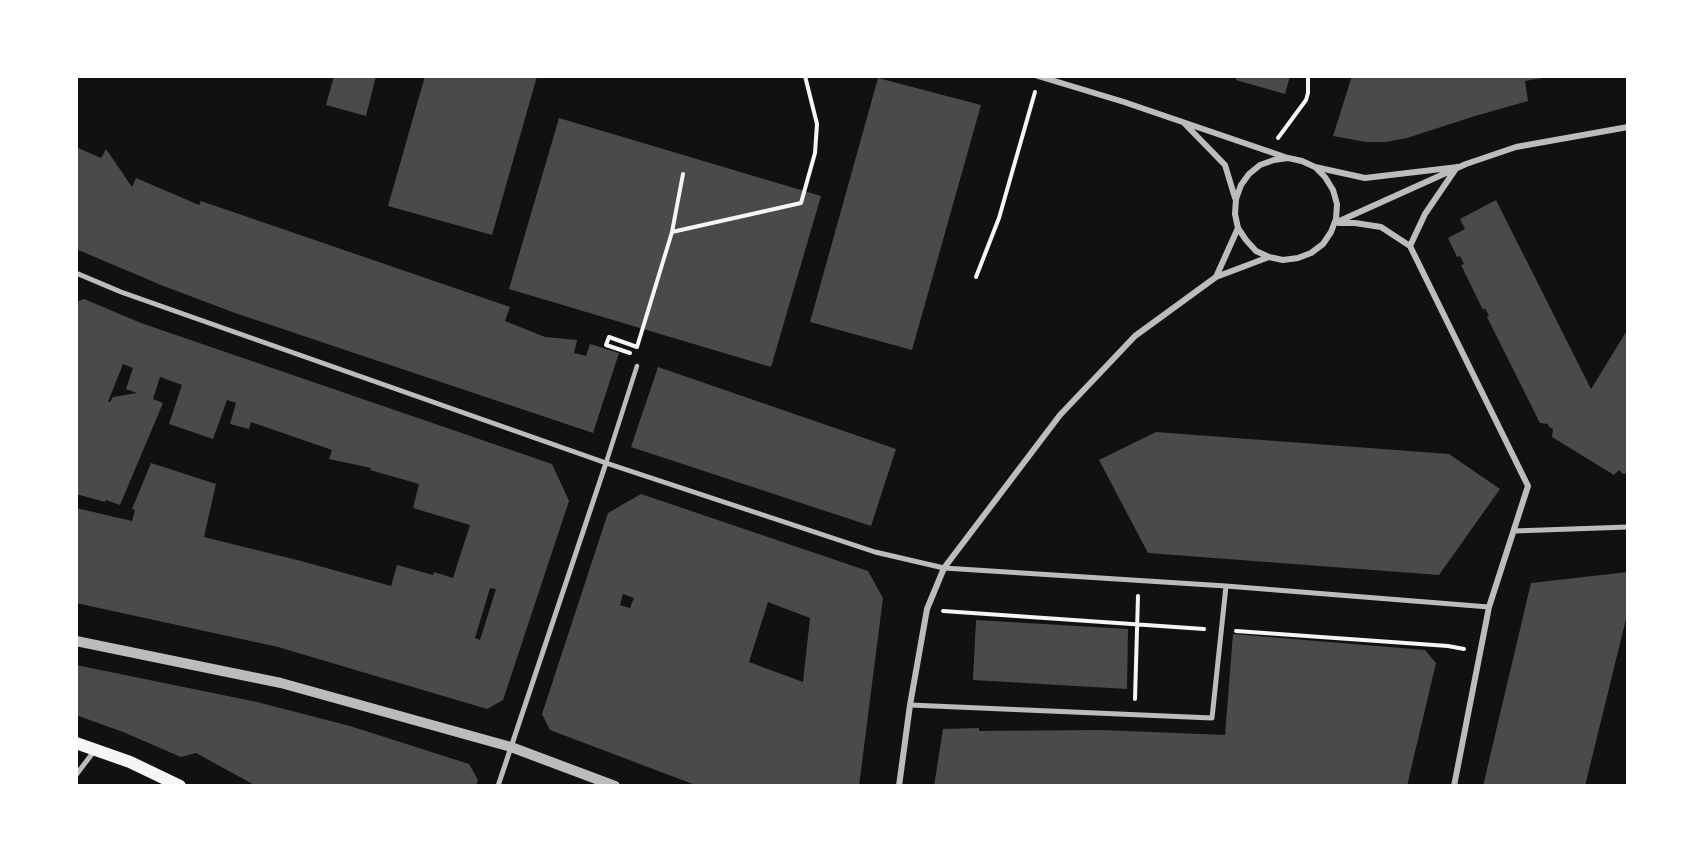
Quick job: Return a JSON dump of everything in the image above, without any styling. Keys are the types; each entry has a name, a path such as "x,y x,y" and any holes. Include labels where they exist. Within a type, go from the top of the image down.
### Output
{"main road":[{"path":"76,743 130,762 180,786"}],"street":[{"path":"1038,77 1315,167 1365,178 1458,166"},
{"path":"1182,122 1225,165 1236,199"},
{"path":"1335,223 1458,166 1516,147 1628,127"},
{"path":"1287,158 1260,165 1241,185 1236,199 1235,214 1238,228 1256,251 1269,257 1290,260 1311,253 1323,244 1331,232 1335,223 1337,204 1333,190 1315,167"},
{"path":"1410,246 1425,214 1458,166"},
{"path":"1335,223 1381,227 1410,246 1528,486 1489,607 1454,786"},
{"path":"1216,277 1238,228"},
{"path":"899,786 927,609 944,568 1067,408 1135,336 1216,277 1269,257"},
{"path":"76,273 132,296 606,464 875,552 944,568 1226,586 1489,607"},
{"path":"498,786 606,464"},
{"path":"1514,531 1628,527"},
{"path":"910,705 1212,718 1226,586"},
{"path":"76,641 281,683 511,747 615,786"},
{"path":"76,775 95,749"}],"lane":[{"path":"606,464 637,366"}],"path":[{"path":"672,232 801,204 815,153 817,124 805,76"},
{"path":"1268,151 1306,100 1308,76"},
{"path":"976,277 999,218 1038,77"},
{"path":"637,366 641,356 606,345 609,338 637,347 672,232 683,174"},
{"path":"1134,715 1139,581"}],"building":[{"path":"334,76 376,76 366,116 326,105"},
{"path":"425,76 537,76 492,235 388,206"},
{"path":"1237,76 1290,76 1285,94 1236,80"},
{"path":"1352,76 1543,76 1543,78 1525,81 1528,101 1407,138 1386,142 1366,142 1333,136"},
{"path":"878,78 981,105 912,350 810,322"},
{"path":"559,118 821,196 771,367 509,289"},
{"path":"76,147 101,158 106,149 132,187 136,178 199,205 201,201 510,307 505,321 545,337 577,340 574,353 586,356 590,344 619,353 593,433 235,313 76,249"},
{"path":"1496,200 1591,389 1628,329 1628,473 1623,474 1619,470 1614,475 1552,437 1553,429 1548,424 1540,423 1487,317 1489,316 1485,308 1483,310 1461,265 1464,264 1460,256 1457,257 1448,238 1465,229 1460,219"},
{"path":"84,299 141,323 552,464 569,501 503,700 487,709 278,647 76,603 76,508 132,521 135,510 132,509 151,463 216,484 204,537 391,586 397,565 453,578 470,525 413,508 419,484 370,470 371,468 329,459 332,450 251,422 249,429 230,424 236,403 227,400 213,439 169,424 182,385 160,377 153,399 163,403 120,505 76,494 76,302","holes":["123,364 133,368 126,389 137,393 113,397 108,402","490,588 496,589 480,640 475,638"]},
{"path":"658,367 896,449 871,526 631,447"},
{"path":"1156,432 1449,454 1500,489 1439,575 1148,553 1099,460"},
{"path":"641,494 868,571 883,598 859,786 698,786 550,730 542,714 608,513","holes":["623,594 634,598 630,608 620,605","768,602 810,618 803,682 749,662"]},
{"path":"1628,572 1628,611 1585,786 1483,786 1531,583"},
{"path":"976,620 1128,629 1127,689 973,680"},
{"path":"1233,634 1425,650 1436,663 1407,786 934,786 943,729 1102,730 1225,735"},
{"path":"76,665 257,702 350,726 469,764 478,780 476,786 256,786 196,753 181,757 76,715"}]}
